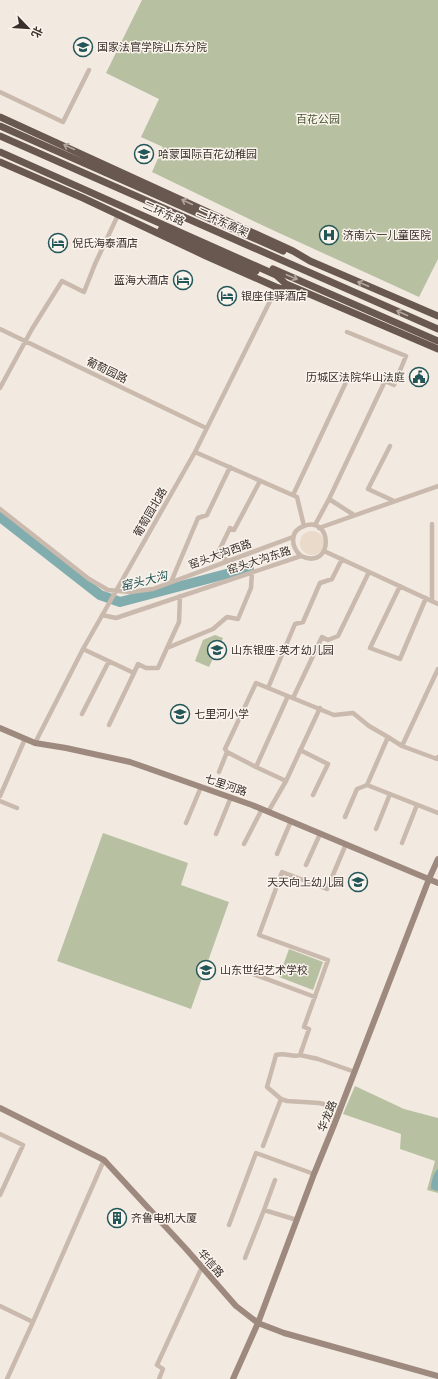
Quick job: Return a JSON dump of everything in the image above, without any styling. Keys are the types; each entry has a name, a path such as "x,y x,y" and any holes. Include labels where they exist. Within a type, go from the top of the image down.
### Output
{"highway":[{"name":"二环东路","path":"0,117 294,251 310,261 438,316"},
{"path":"0,126 240,233 310,261"},
{"name":"二环东路","path":"0,130 298,263 310,261"},
{"name":"二环东高架","path":"0,136 438,329"},
{"name":"二环东路","path":"0,150 276,275 286,284 316,298 438,349"},
{"name":"二环东高架","path":"0,150 438,341"},
{"path":"0,158 286,284"},
{"name":"二环东路","path":"0,162 277,287 316,298"}],"main road":[{"name":"七里河路","path":"0,728 35,743 130,762 231,797 438,883"},
{"name":"华龙路","path":"233,1379 258,1323 314,1174 438,859"},
{"name":"华信路","path":"0,1108 104,1160 236,1306 258,1323 284,1333 438,1376"}],"street":[{"path":"0,92 63,122 89,70"},
{"path":"0,388 26,341 62,282 84,292 95,264 118,215"},
{"name":"葡萄园北路","path":"35,743 83,649 195,452 277,287"},
{"name":"葡萄园路","path":"0,329 206,428"},
{"path":"317,526 385,381 394,385 406,356 347,332"},
{"path":"293,495 348,378"},
{"path":"390,446 368,489 394,501"},
{"path":"195,452 297,497 304,526 317,526 354,515 438,486"},
{"path":"171,582 198,518 208,515 230,468"},
{"path":"229,561 216,555 230,528 234,530 260,481"},
{"path":"329,500 354,515"},
{"name":"窑头大沟西路","path":"0,509 89,579 108,590 130,592 153,589 294,537 296,532 304,526"},
{"path":"400,586 370,648 400,659 429,599 432,524"},
{"path":"317,526 326,536 326,546 324,551 438,604"},
{"path":"294,537 294,548 300,556"},
{"name":"窑头大沟东路","path":"102,615 116,618 300,556 305,558 316,558 324,551"},
{"path":"268,688 295,624 303,622 320,583 332,579 342,560"},
{"path":"167,648 213,629 227,617 238,619 251,588 252,572"},
{"path":"256,767 322,637 328,640 338,636 369,572"},
{"path":"109,724 138,664 146,668 158,668 179,622 180,596"},
{"path":"83,649 134,673"},
{"path":"82,714 108,661"},
{"path":"402,746 438,669"},
{"path":"218,772 227,752 225,750 256,683 334,715 353,713 369,726 402,746 437,759 438,757"},
{"path":"244,844 265,810 286,781 320,708"},
{"path":"367,785 388,737"},
{"path":"0,796 25,739"},
{"path":"300,750 328,764 313,795"},
{"path":"227,752 286,781"},
{"path":"345,817 357,789 367,785 438,813"},
{"path":"186,823 201,787"},
{"path":"376,829 390,794"},
{"path":"216,834 231,797"},
{"path":"0,801 17,808"},
{"path":"402,843 418,805"},
{"path":"277,854 291,821"},
{"path":"306,865 320,834"},
{"path":"300,1055 309,1028 304,1027 328,960 259,935 282,872 327,889 346,844"},
{"path":"248,972 314,997"},
{"path":"341,1108 319,1103 292,1102 281,1099 268,1087 276,1054 282,1053 296,1057 300,1055 318,1059 355,1072"},
{"path":"262,1146 281,1099"},
{"path":"0,1134 23,1145 0,1195"},
{"path":"229,1225 256,1153 314,1174"},
{"path":"7,1379 104,1160"},
{"path":"245,1258 274,1180"},
{"path":"264,1210 297,1220"},
{"path":"159,1379 163,1369 157,1365 202,1267"},
{"path":"0,1306 33,1322"}],"green space":[{"name":"百花公园","path":"142,0 438,0 438,259 419,297 266,227 152,172 163,147 141,137 159,99 106,73"},
{"path":"215,635 223,638 209,667 195,661 203,640"},
{"path":"103,833 188,863 181,885 229,902 191,1009 57,961"},
{"path":"289,949 323,962 313,990 279,977"},
{"path":"355,1086 404,1109 438,1118 438,1193 427,1190 435,1161 400,1149 401,1134 343,1114"}],"shaded area":[{"path":"312,531 320,535 324,543 320,551 312,555 304,551 300,543 304,535"}],"water":[{"path":"438,1169 438,1191 431,1189 431,1183"}],"waterway":[{"name":"窑头大沟","path":"0,517 100,595 120,602 249,568"}],"place":[{"name":"国家法官学院山东分院","path":"83,47"},
{"name":"哈蒙国际百花幼稚园","path":"144,154"},
{"name":"济南六一儿童医院","path":"329,235"},
{"name":"倪氏海泰酒店","path":"58,243"},
{"name":"蓝海大酒店","path":"183,280"},
{"name":"银座佳驿酒店","path":"227,296"},
{"name":"历城区法院华山法庭","path":"419,377"},
{"name":"山东银座·英才幼儿园","path":"217,650"},
{"name":"七里河小学","path":"180,714"},
{"name":"天天向上幼儿园","path":"358,882"},
{"name":"山东世纪艺术学校","path":"206,970"},
{"name":"齐鲁电机大厦","path":"117,1218"}]}
